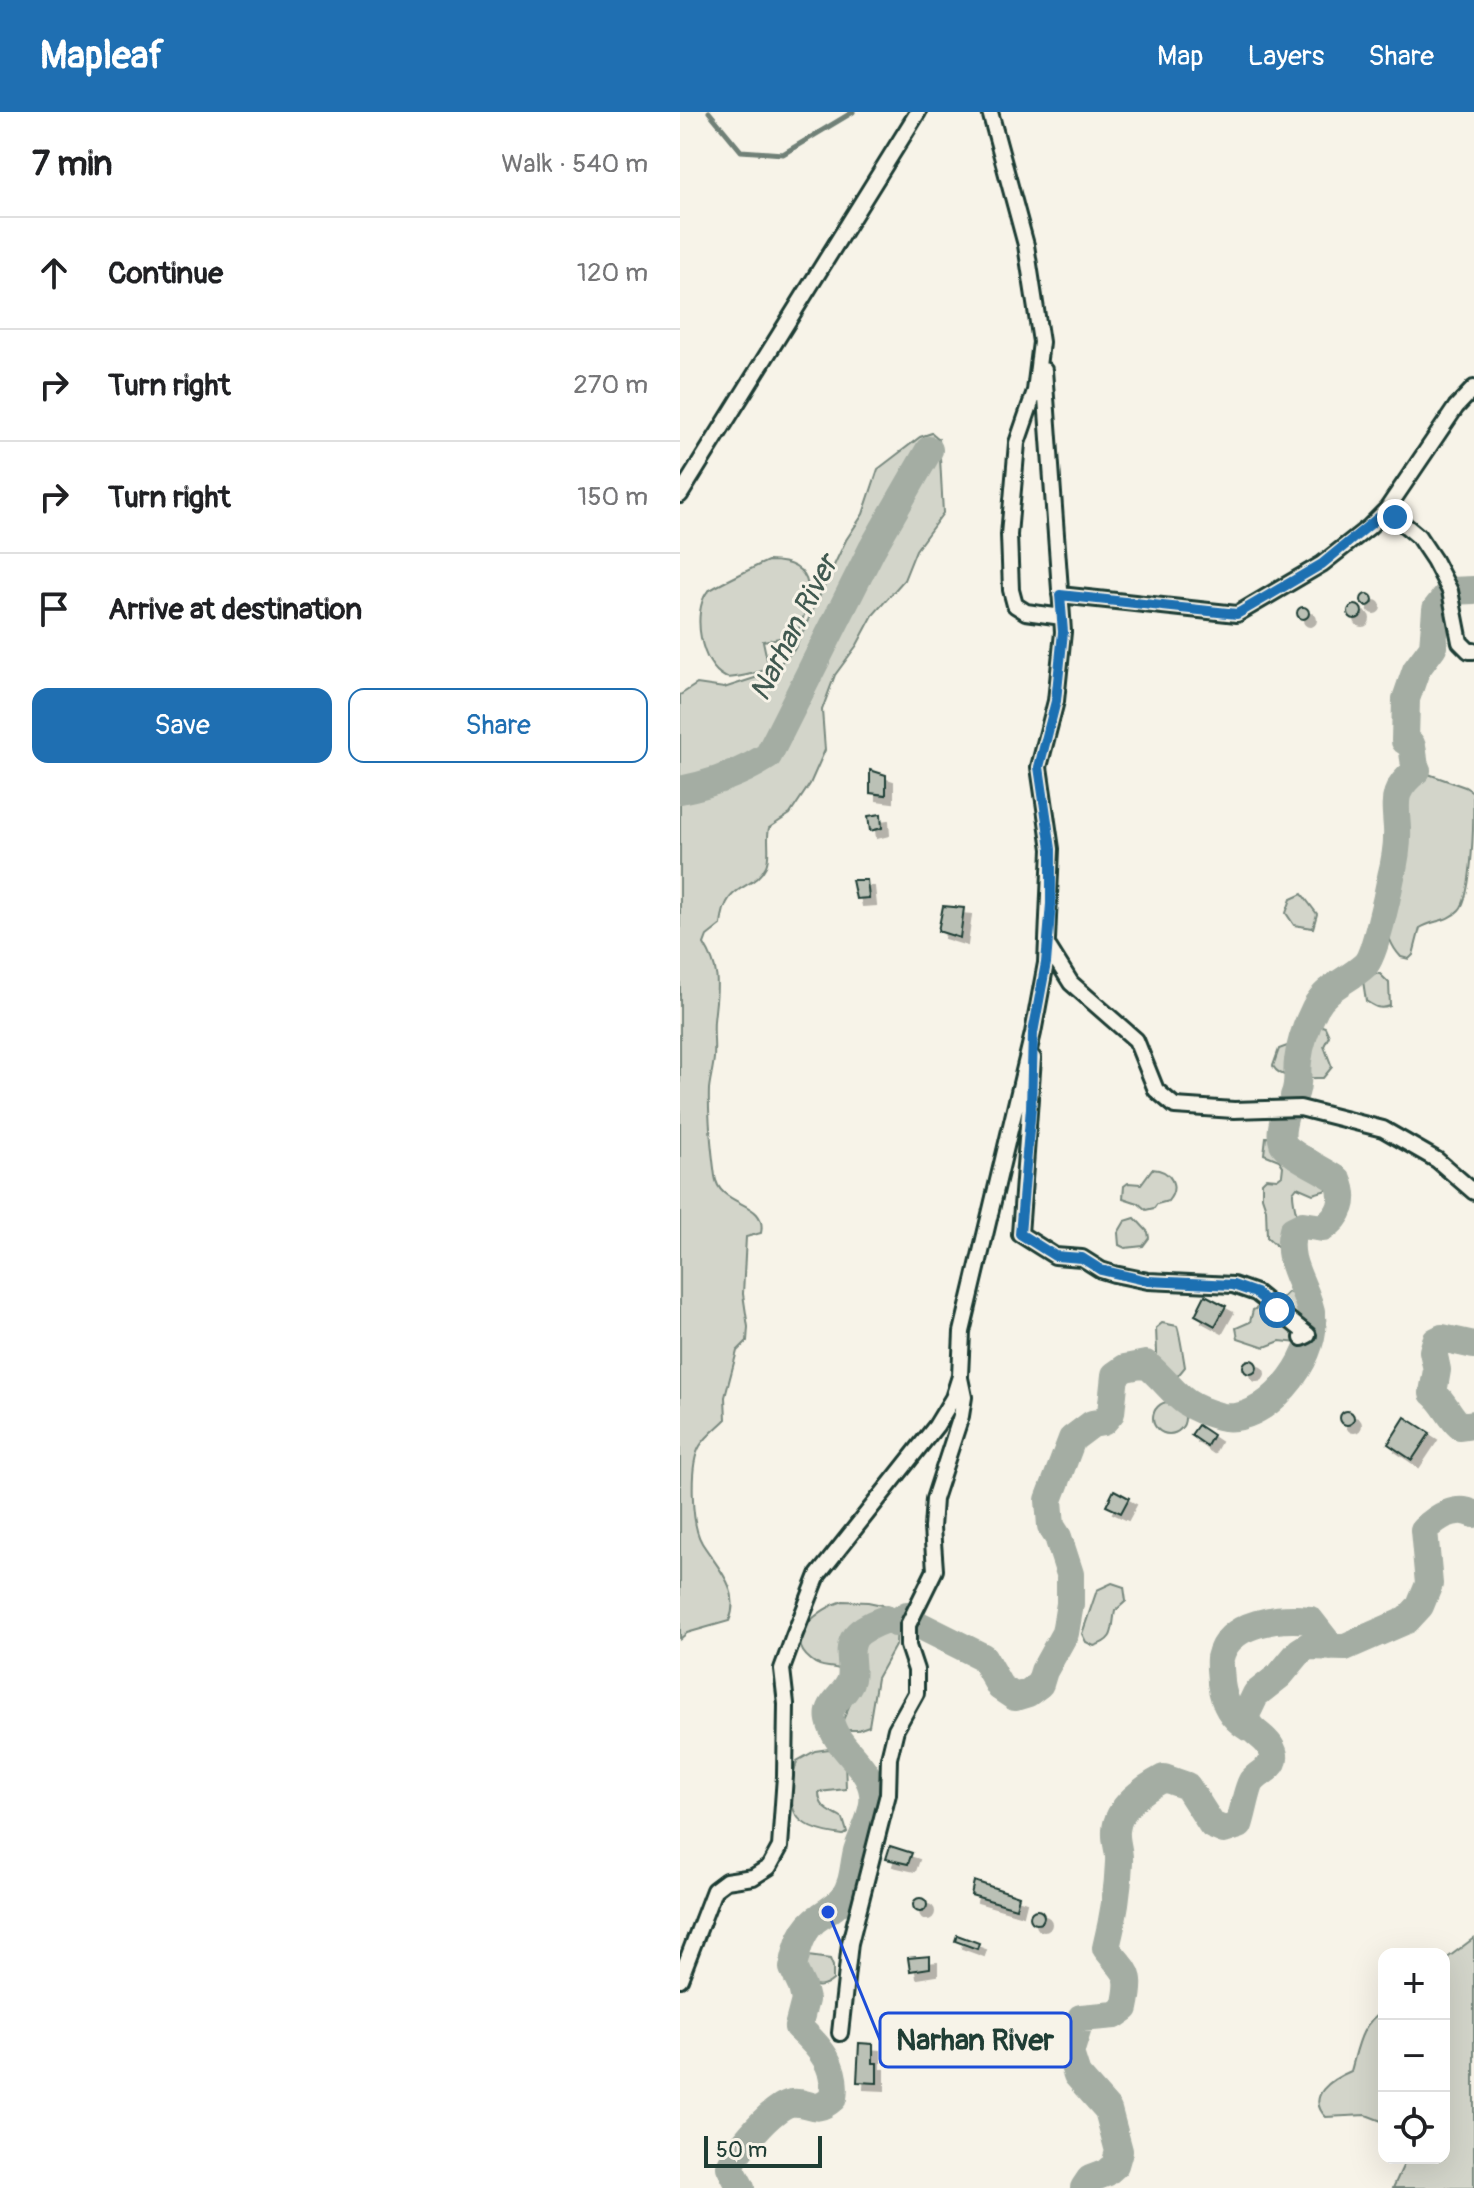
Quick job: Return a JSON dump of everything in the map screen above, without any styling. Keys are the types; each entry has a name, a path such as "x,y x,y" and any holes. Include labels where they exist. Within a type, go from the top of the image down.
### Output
{"street":[{"path":"680,495 918,112"},
{"path":"840,2033 850,1943 888,1794 889,1758 896,1729 916,1693 916,1670 908,1646 908,1625 935,1570 932,1528 934,1499 961,1416 964,1397 960,1376 962,1332 1033,1033 1048,944 1051,849 1039,767 1056,701 1062,617 1050,425 1026,245 990,112"},
{"path":"1041,342 1035,391 1017,443 1009,535 1011,590 1015,605 1026,612 1062,617"},
{"path":"1060,595 1237,614 1322,564 1379,517 1456,407 1474,388"},
{"path":"1379,517 1395,517 1418,536 1450,591 1460,642 1469,651 1474,651"},
{"path":"1048,944 1055,961 1071,983 1136,1040 1156,1090 1175,1106 1234,1110 1300,1108 1375,1127 1388,1131 1437,1160 1474,1192"},
{"path":"1033,1033 1031,1108 1020,1234 1055,1256 1082,1258 1114,1274 1148,1281 1233,1285 1256,1293 1308,1335 1302,1338"},
{"path":"680,1979 714,1890 726,1881 753,1877 769,1867 780,1847 786,1747 782,1669 818,1575 936,1426 953,1398 960,1376"}],"shaded area":[{"path":"932,433 939,439 943,513 916,550 904,580 873,615 857,645 835,675 822,710 825,750 810,784 790,814 769,828 766,866 728,901 721,925 707,936 704,944 714,964 717,981 714,1058 709,1085 715,1176 725,1194 757,1215 761,1233 746,1237 743,1294 747,1341 737,1351 725,1397 726,1419 700,1446 694,1466 694,1509 698,1534 726,1579 732,1610 729,1621 687,1633 680,1639 680,695 697,684 724,688 770,673 794,650 846,540 863,514 878,469 920,437"},
{"path":"768,561 785,563 804,575 808,597 802,622 796,635 763,641 767,669 739,677 725,677 716,671 704,650 700,625 702,601 710,590"},
{"path":"1417,770 1473,792 1473,835 1464,902 1450,917 1420,928 1413,955 1409,959 1401,957 1389,937 1384,900 1389,876 1409,830 1389,810 1406,774"},
{"path":"1302,894 1317,914 1313,928 1294,925 1286,913 1291,899"},
{"path":"1373,973 1380,974 1389,983 1390,1006 1377,1007 1366,1001 1363,981"},
{"path":"1322,1026 1329,1036 1324,1046 1332,1067 1323,1078 1295,1078 1277,1071 1273,1066 1279,1049 1287,1046 1306,1049 1310,1031"},
{"path":"1266,1137 1313,1150 1329,1167 1331,1177 1327,1190 1313,1194 1297,1187 1293,1192 1300,1231 1296,1252 1283,1252 1267,1237 1262,1182 1266,1178 1277,1179 1282,1175 1283,1166 1279,1160 1264,1154"},
{"path":"1152,1169 1169,1176 1173,1190 1168,1201 1146,1210 1138,1203 1123,1198 1124,1186 1128,1183 1141,1184"},
{"path":"1135,1218 1148,1232 1149,1238 1143,1246 1125,1248 1119,1245 1118,1233 1125,1221"},
{"path":"1288,1292 1301,1297 1307,1315 1308,1335 1298,1343 1280,1341 1265,1347 1238,1338 1236,1328 1250,1322 1253,1310 1259,1307 1271,1309"},
{"path":"1162,1323 1177,1326 1185,1367 1176,1378 1159,1381 1149,1376 1157,1353 1156,1328"},
{"path":"1169,1402 1180,1407 1185,1418 1180,1429 1169,1434 1158,1429 1153,1418 1158,1407"},
{"path":"1112,1583 1124,1587 1126,1601 1115,1611 1109,1637 1094,1646 1086,1642 1082,1634 1097,1590"},
{"path":"843,1601 882,1605 892,1614 897,1627 896,1644 877,1678 869,1726 858,1730 847,1730 842,1722 855,1693 853,1677 814,1662 803,1651 800,1642 807,1624 824,1610"},
{"path":"839,1750 845,1758 846,1789 819,1792 819,1798 826,1809 843,1819 847,1832 843,1835 812,1828 802,1822 792,1804 797,1761 815,1751"},
{"path":"1474,1938 1474,2188 1393,2188 1404,2164 1450,2164 1450,1956"},
{"path":"808,1956 830,1959 833,1980 827,1985 806,1983 802,1973 803,1960"},
{"path":"1378,2014 1378,2120 1366,2115 1326,2117 1318,2102 1320,2095 1329,2084 1351,2071 1365,2029"}],"building":[{"path":"1367,594 1373,600 1367,606 1361,600"},
{"path":"1355,605 1362,612 1355,619 1348,612"},
{"path":"1303,607 1309,613 1303,619 1297,613"},
{"path":"870,770 886,775 886,795 870,793"},
{"path":"881,814 882,828 870,831 868,816"},
{"path":"852,880 867,880 869,898 856,899"},
{"path":"943,906 964,908 960,938 938,931"},
{"path":"1205,1295 1226,1306 1215,1326 1195,1315"},
{"path":"1250,1360 1257,1367 1250,1374 1243,1367"},
{"path":"1347,1411 1354,1418 1347,1425 1340,1418"},
{"path":"1405,1417 1430,1433 1412,1460 1388,1444"},
{"path":"1198,1425 1213,1435 1207,1446 1191,1435"},
{"path":"1114,1490 1129,1498 1121,1513 1106,1506"},
{"path":"890,1846 912,1853 908,1864 886,1859"},
{"path":"974,1881 1019,1896 1016,1908 971,1895"},
{"path":"920,1898 927,1905 920,1912 913,1905"},
{"path":"1037,1910 1044,1917 1037,1924 1030,1917"},
{"path":"957,1935 979,1943 977,1949 955,1941"},
{"path":"930,1956 930,1968 910,1971 908,1958"},
{"path":"859,2043 873,2044 877,2083 857,2082"}],"waterway":[{"path":"709,112 741,151 783,154 853,112"},
{"name":"Narhan River","path":"680,790 726,777 768,756 872,549 929,450"},
{"name":"Narhan River","path":"1294,1096 1300,1047 1315,1008 1332,989 1365,965 1377,937 1396,853 1397,796 1403,783 1417,770 1411,744 1405,741 1406,699 1416,670 1433,647 1436,609 1450,591 1474,590"},
{"name":"Narhan River","path":"915,1623 983,1657 1000,1687 1015,1697 1028,1693 1040,1684 1065,1633 1070,1604 1070,1574 1058,1537 1051,1526 1049,1500 1072,1439 1092,1424 1103,1422 1111,1413 1115,1375 1125,1368 1146,1364 1194,1407 1219,1416 1236,1417 1253,1412 1269,1401 1297,1370 1312,1334 1312,1317 1291,1253 1293,1230 1303,1225 1323,1228 1338,1213 1342,1194 1338,1180 1299,1157 1283,1143 1286,1110"},
{"name":"Narhan River","path":"1474,1345 1442,1338 1436,1341 1433,1351 1437,1370 1433,1393 1460,1426 1474,1424"},
{"name":"Narhan River","path":"1084,2188 1090,2179 1106,2173 1115,2165 1119,2151 1108,2110 1077,2075 1070,2053 1081,2018 1115,2015 1125,2008 1128,1980 1106,1948 1118,1884 1116,1831 1121,1814 1141,1793 1164,1778 1187,1786 1212,1825 1224,1830 1239,1825 1250,1784 1273,1763 1274,1758 1270,1746 1250,1727 1245,1717 1256,1694 1308,1646 1345,1647 1407,1620 1420,1606 1429,1584 1424,1530 1447,1514 1460,1511 1474,1514"},
{"name":"Narhan River","path":"741,2188 730,2167 747,2140 765,2120 791,2103 816,2107 833,2098 833,2077 826,2058 798,2027 805,2000 793,1968 809,1926 839,1902 847,1891 873,1804 873,1791 863,1770 840,1742 830,1714 851,1679 851,1647 855,1637 865,1628 886,1619 895,1623 907,1615 903,1619"},
{"name":"Narhan River","path":"1249,1728 1229,1709 1221,1683 1220,1658 1233,1636 1244,1629 1271,1621 1310,1620 1331,1647"}],"place":[{"name":"Narhan River","path":"828,1912"}],"route":[{"path":"1277,1310 1256,1293 1233,1285 1148,1281 1114,1274 1082,1258 1055,1256 1020,1234 1034,1064 1033,1033 1046,963 1051,904 1051,849 1039,767 1056,701 1063,632 1060,595 1237,614 1322,564 1379,517 1395,517"}]}
